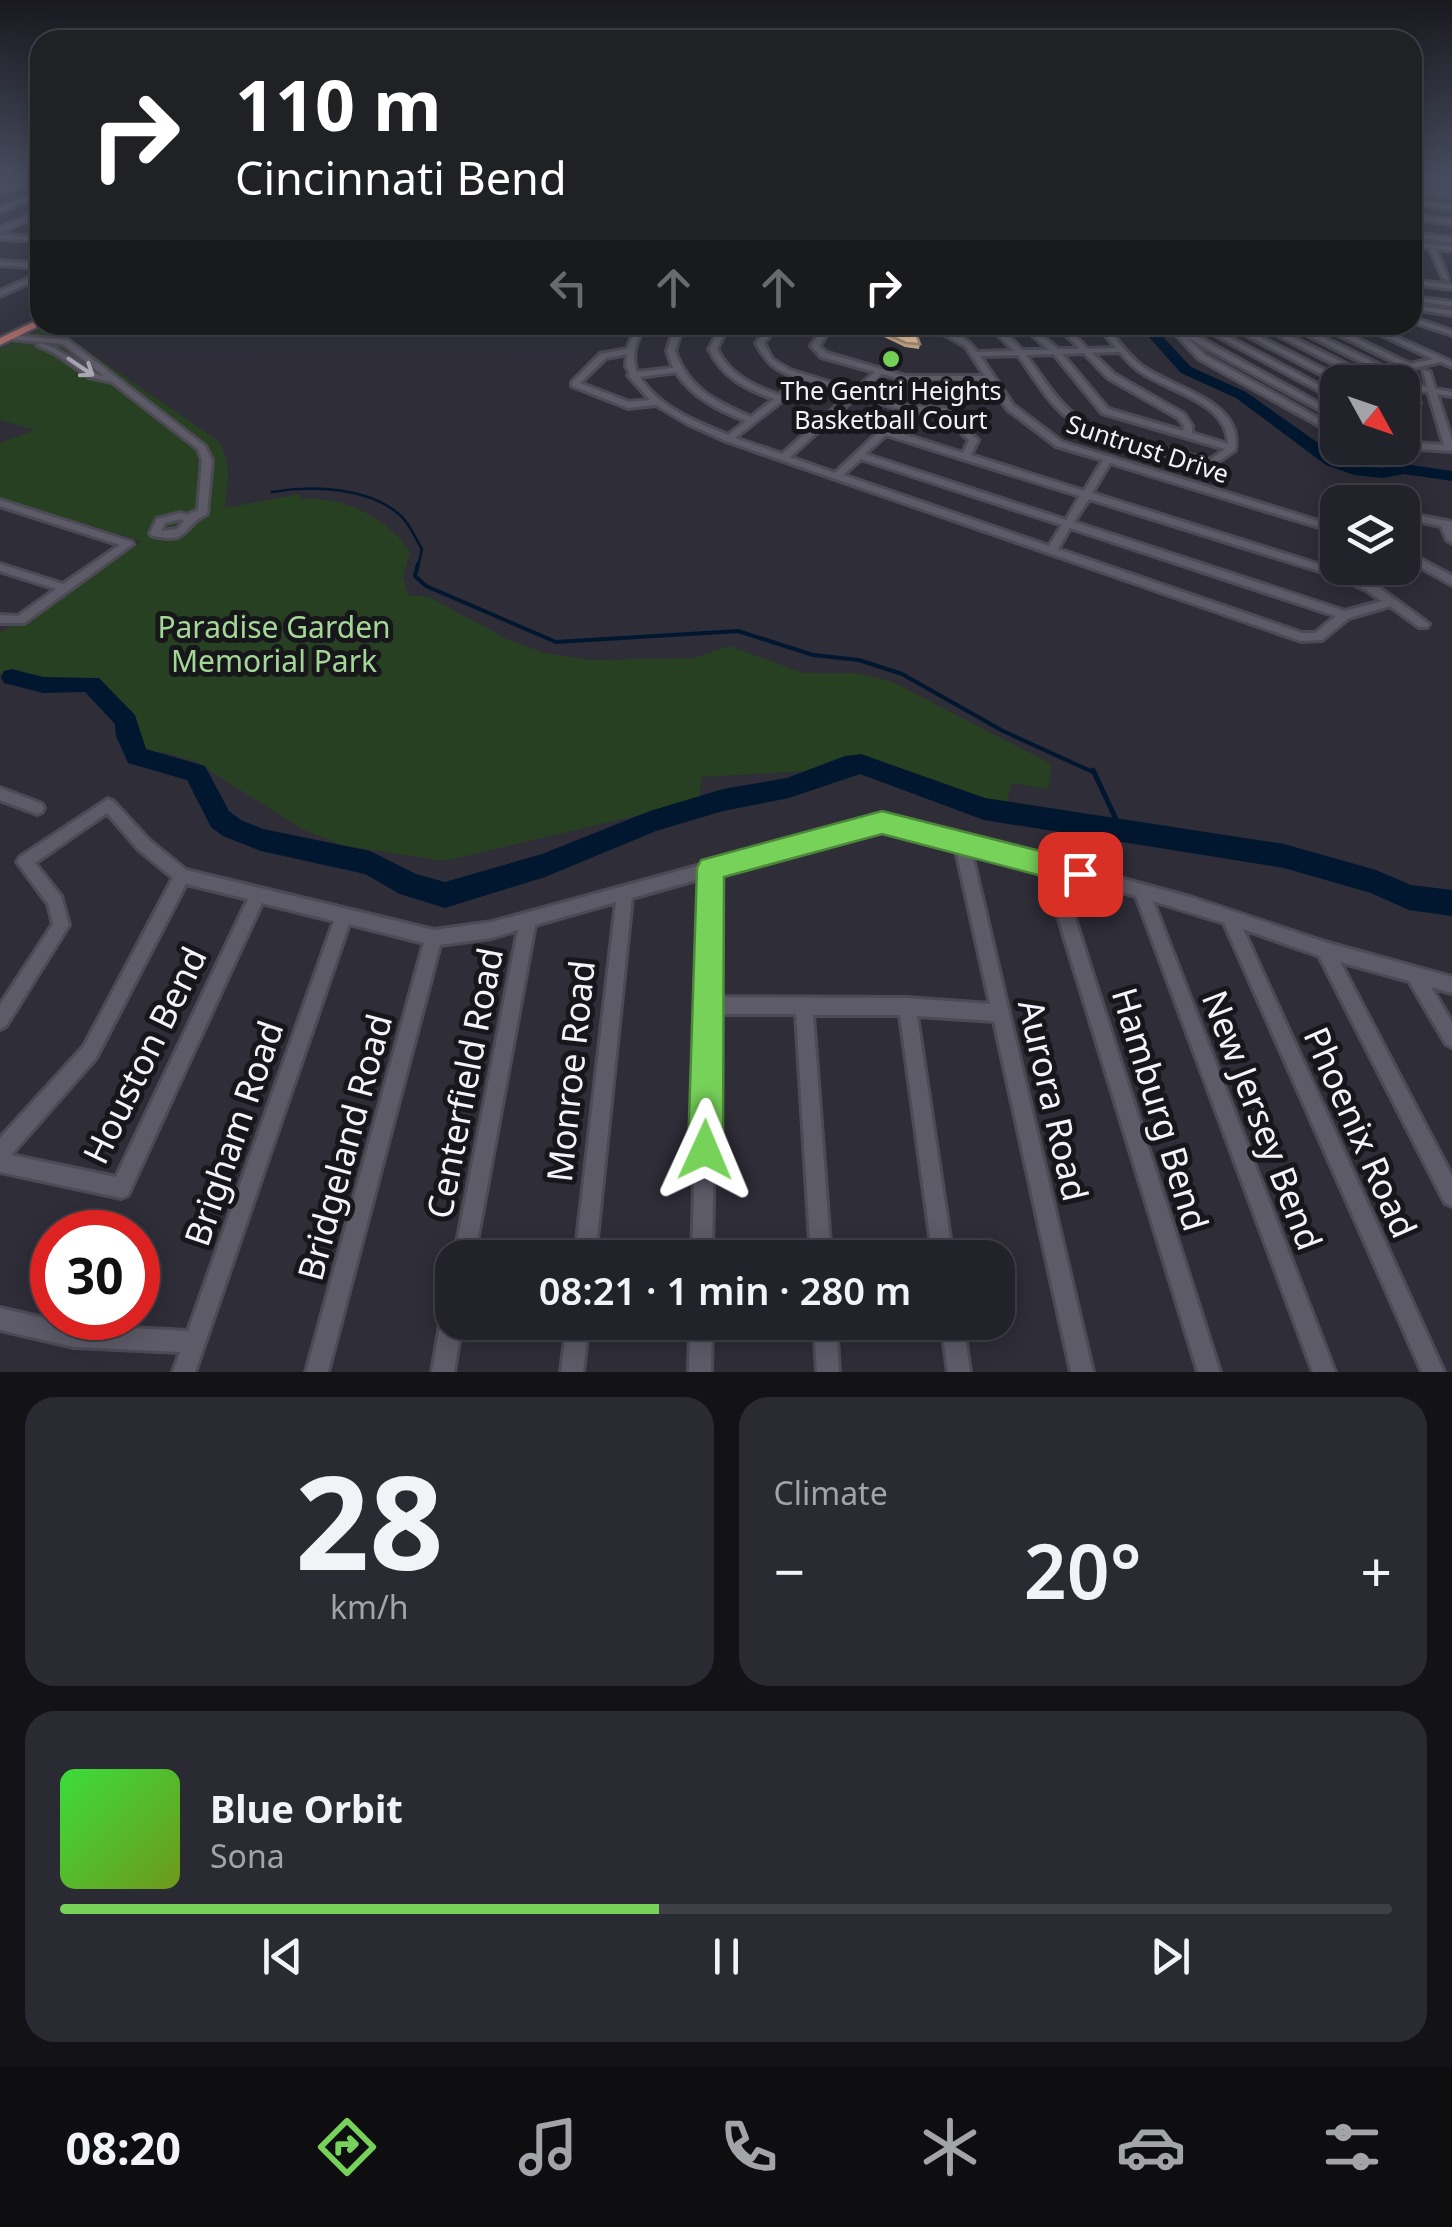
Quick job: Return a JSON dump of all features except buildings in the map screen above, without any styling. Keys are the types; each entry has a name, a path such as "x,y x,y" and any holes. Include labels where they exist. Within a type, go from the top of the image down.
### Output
{"main road":[{"path":"5,340 30,327"}],"street":[{"path":"1432,246 1449,241"},
{"path":"1422,242 1432,246 1449,278"},
{"path":"0,261 30,266"},
{"path":"2,291 30,274"},
{"path":"1422,275 1449,278"},
{"path":"1422,284 1452,288"},
{"path":"1422,291 1452,295"},
{"path":"1422,300 1452,304"},
{"path":"1422,308 1452,313"},
{"path":"1422,326 1452,333"},
{"path":"636,335 628,351 632,375 656,402 676,416 729,439 1301,638 1318,637 1346,615 1392,602"},
{"path":"677,335 671,351 676,370 702,396 752,421"},
{"path":"719,335 713,349 721,366 743,383 781,399"},
{"path":"766,335 760,343 765,355 776,365 806,378 908,408 933,408 948,413 974,440 965,457"},
{"path":"822,335 816,343 819,352 881,371 917,379 990,378"},
{"name":"Suntrust Drive","path":"951,335 977,354 990,378 1031,428 1059,444 1320,525"},
{"path":"1005,335 1065,411 1092,428 1212,463 1232,448 1233,434 1222,416 1144,371 1109,335"},
{"path":"1036,335 1056,352 1105,411 1232,448"},
{"path":"1072,335 1111,376 1181,416 1188,426 1187,436"},
{"path":"1181,335 1191,346 1320,422"},
{"path":"1188,335 1320,409"},
{"path":"1220,335 1320,390"},
{"path":"1191,346 1250,335 1320,371"},
{"path":"1283,335 1342,365"},
{"path":"1312,335 1362,365"},
{"path":"1344,335 1406,365"},
{"path":"1386,335 1452,365"},
{"path":"5,340 50,347 98,379 111,380 205,452 203,512 189,518"},
{"path":"977,354 1122,350"},
{"path":"628,351 603,356 576,384 628,405 656,402"},
{"path":"1419,365 1440,360"},
{"path":"632,375 676,370"},
{"path":"784,457 881,371"},
{"path":"1420,446 1451,448 1426,372"},
{"path":"729,439 806,378"},
{"path":"1274,398 1320,387"},
{"path":"1420,388 1452,394"},
{"path":"837,476 908,408"},
{"path":"884,431 1339,574 1424,624"},
{"path":"859,455 1346,615"},
{"path":"1051,551 1107,461"},
{"path":"0,503 128,544 15,623 0,619"},
{"path":"1420,519 1448,524 1452,540"},
{"path":"1420,562 1452,581"},
{"path":"0,567 66,589"},
{"path":"0,794 37,808"},
{"path":"0,1020 61,925 55,901 26,860 110,805 144,845 182,876 434,938 528,920 882,822 1140,890 1325,950 1452,985"},
{"name":"Aurora Road","path":"962,842 1082,1372"},
{"name":"Hamburg Bend","path":"1050,865 1209,1372"},
{"path":"702,1240 711,868"},
{"path":"0,1152 85,1060 182,876"},
{"name":"New Jersey Bend","path":"1140,890 1324,1372"},
{"name":"Monroe Road","path":"587,1240 625,893"},
{"name":"Houston Bend","path":"0,1162 121,1188 257,896"},
{"name":"Brigham Road","path":"184,1372 344,916"},
{"name":"Phoenix Road","path":"1230,919 1433,1372"},
{"name":"Centerfield Road","path":"467,1240 528,920"},
{"name":"Bridgeland Road","path":"318,1372 434,938"},
{"path":"1325,950 1452,1196"},
{"path":"1415,976 1452,1038"},
{"path":"709,1005 907,1007 1001,1013"},
{"path":"804,1006 820,1240"},
{"path":"907,1007 939,1240"},
{"path":"0,1318 74,1336 194,1342"},
{"path":"442,1372 448,1340"},
{"path":"572,1372 576,1340"},
{"path":"700,1372 701,1340"},
{"path":"826,1340 828,1372"},
{"path":"955,1340 959,1372"}],"green space":[{"name":"Paradise Garden Memorial Park","path":"30,335 64,335 218,441 227,465 225,508 300,494 301,499 333,501 363,511 389,528 410,552 403,577 408,595 429,597 509,640 545,653 590,660 694,658 730,646 803,673 854,673 891,681 1051,764 1048,789 1012,783 1006,805 910,782 866,757 847,756 808,771 702,777 699,801 444,861 341,845 304,830 194,761 160,751 146,761 132,748 127,721 91,684 43,685 0,673 0,633 141,541 0,498 0,443 35,430 0,420 0,349"}],"waterway":[{"path":"1154,335 1186,370 1241,395 1332,461 1354,470 1382,473 1404,469 1452,476"},
{"path":"272,492 340,491 388,506 404,519 422,549 418,566"},
{"path":"418,564 415,576 426,586 556,642 738,631 813,655 859,660 902,674 1003,731 1094,773"},
{"path":"12,677 43,685 91,684 127,721 128,736 137,756 196,773 220,819 232,828 261,840 370,863 410,885 445,895 545,865 650,822 723,800 789,788 845,766 861,764 984,809 1284,856 1376,882 1409,897 1452,903"},
{"path":"1094,773 1122,832"}],"place":[{"name":"The Gentri Heights Basketball Court","path":"891,359"}],"route":[{"path":"705,1150 711,868 882,822 1080,874"}]}
